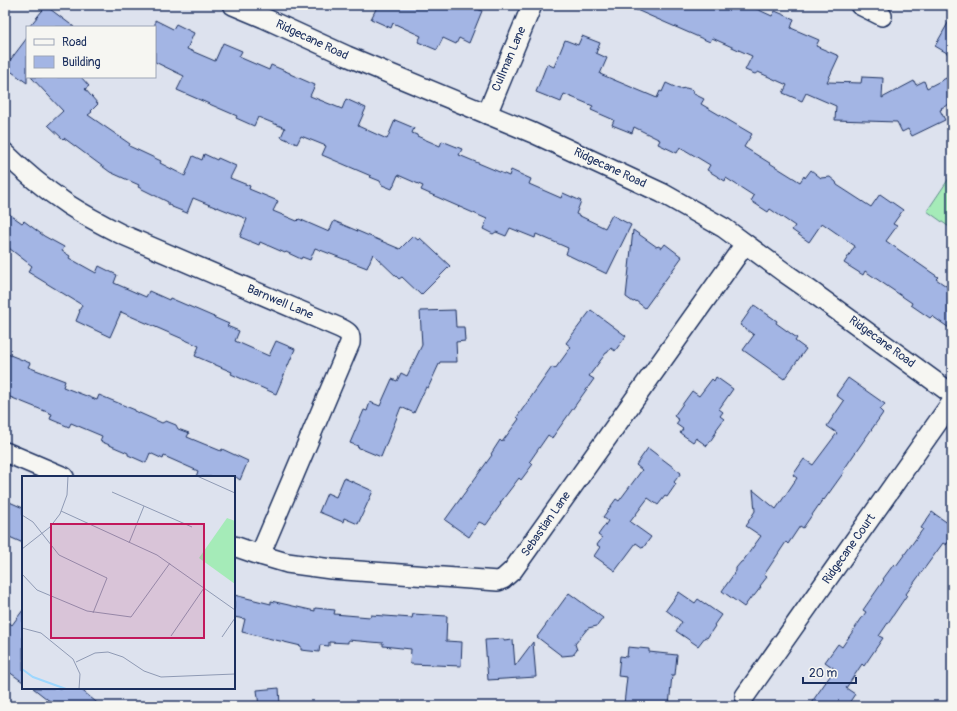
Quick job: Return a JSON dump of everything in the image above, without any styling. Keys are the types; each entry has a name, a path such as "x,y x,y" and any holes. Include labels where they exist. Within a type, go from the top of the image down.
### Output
{"street":[{"name":"Ridgecane Road","path":"233,5 347,56 534,133 662,193 724,228 785,274 808,289 952,394"},
{"name":"Cullman Lane","path":"487,114 532,5"},
{"path":"860,5 882,16"},
{"name":"Barnwell Lane","path":"5,152 29,176 49,191 80,212 107,227 340,328 348,333 351,338 350,343 260,555"},
{"name":"Sebastian Lane","path":"235,546 287,563 331,569 498,581 503,579 513,570 745,244"},
{"name":"Ridgecane Court","path":"745,696 952,402"},
{"path":"5,452 62,476"}],"green space":[{"path":"952,174 952,229 927,211"}],"building":[{"path":"378,5 469,5 482,11 469,43 459,38 456,44 443,38 437,50 418,42 421,36 393,23 391,28 371,19"},
{"path":"625,5 748,5 772,16 775,11 794,19 791,28 819,40 816,46 839,56 827,82 861,83 862,77 883,78 882,98 914,81 916,85 924,81 927,88 952,75 952,103 941,108 942,109 940,110 945,120 912,136 908,129 902,132 897,122 835,120 836,106 806,93 802,101 783,93 787,85 758,72 755,74 745,70 752,56 712,38 710,42"},
{"path":"46,6 73,26 30,26"},
{"path":"952,16 952,56 935,46"},
{"path":"155,20 173,29 176,24 194,33 187,49 215,61 223,43 242,51 239,57 269,70 271,65 315,85 310,96 342,109 346,99 366,108 358,126 387,139 395,120 414,128 412,133 417,136 440,146 442,141 462,149 459,155 509,176 511,170 531,179 529,184 561,198 563,193 581,201 576,214 605,228 612,215 631,225 607,274 566,254 568,248 536,234 535,238 510,228 506,236 496,232 493,234 483,229 487,219 421,190 423,186 398,175 392,189 382,185 380,181 370,177 371,176 322,155 326,146 301,136 297,144 281,137 285,128 258,117 254,126 236,118 237,116 177,90 184,76 156,62"},
{"path":"582,36 600,43 596,53 607,58 600,74 657,98 660,91 662,92 666,83 679,89 686,88 693,90 694,94 704,99 701,104 752,134 744,147 800,182 811,170 821,178 830,177 836,182 837,185 871,207 880,194 903,210 893,224 897,226 886,241 938,277 936,279 952,290 952,330 932,316 930,318 911,305 912,303 865,271 863,275 844,263 855,246 822,223 809,242 792,230 795,226 770,209 768,212 751,201 754,196 726,178 725,181 707,170 710,165 680,147 677,153 658,144 660,140 634,127 632,133 612,125 614,120 591,110 593,106 564,94 561,102 536,92 547,64 554,67 565,40 578,45"},
{"path":"26,39 27,83 5,67"},
{"path":"32,78 82,78 89,86 85,89 98,104 88,115 130,144 129,146 161,161 160,163 185,176 193,156 202,160 204,154 217,160 218,158 236,166 230,178 250,186 249,189 278,201 273,211 297,221 299,219 329,232 334,221 400,249 413,236 418,240 420,238 450,266 421,295 402,277 399,279 373,254 367,268 315,248 310,260 302,257 301,259 260,242 259,245 240,237 247,219 193,198 187,213 172,207 168,204 168,202 138,187 139,185 110,172 64,138 63,139 48,125 63,111"},
{"path":"5,211 22,223 24,221 44,236 64,247 62,251 70,256 69,258 96,273 99,266 117,275 114,283 146,297 149,291 169,300 170,298 229,324 227,326 239,331 235,341 269,356 276,341 295,349 276,394 231,374 232,372 195,356 199,346 121,312 110,337 76,321 82,305 28,272 32,266 5,245"},
{"path":"633,230 657,247 662,248 665,244 682,257 645,308 636,301 633,302 626,297"},
{"path":"754,305 777,321 776,323 797,338 795,341 806,349 784,379 743,350 754,335 740,325"},
{"path":"455,310 456,327 464,327 465,341 456,342 457,362 440,362 414,413 401,407 381,457 350,443 364,410 367,411 370,402 380,406 392,379 397,381 401,373 407,376 422,345 420,311"},
{"path":"591,310 626,336 615,351 611,348 606,353 589,376 594,379 552,438 548,435 530,461 533,464 521,480 519,478 486,525 479,522 469,537 445,520 492,455 491,454 500,440 502,442 519,419 517,417 552,367 555,369 571,347 566,343"},
{"path":"5,353 30,363 28,367 65,381 63,387 97,400 99,395 162,423 166,421 176,425 178,429 189,433 187,437 221,451 222,449 248,461 240,480 235,476 196,476 198,471 164,456 163,459 150,453 146,463 128,455 128,453 100,441 102,436 71,423 69,427 50,419 52,414 5,395"},
{"path":"716,377 733,389 719,409 723,412 720,416 724,419 707,446 696,438 693,442 680,433 683,429 676,424 679,420 674,416 692,391 699,396 712,379 714,381"},
{"path":"848,378 885,404 880,410 883,413 843,471 844,472 803,528 800,526 788,544 786,542 764,575 767,577 760,586 761,587 744,607 722,591 736,571 736,568 743,561 761,536 746,526 755,511 753,490 776,509 797,478 793,475 804,459 813,465 837,433 827,426 844,401 836,395"},
{"path":"648,448 681,473 674,482 676,484 667,497 665,496 658,505 648,498 630,522 651,537 643,548 636,543 615,571 594,556 600,547 597,545 602,538 598,535 608,521 603,517 616,499 619,501 642,470 636,465"},
{"path":"344,478 373,491 358,524 344,518 343,522 319,512 327,493 336,497"},
{"path":"5,500 22,508 22,543 5,535"},
{"path":"932,512 952,526 952,537 946,545 943,543 906,594 907,595 879,636 883,638 864,666 862,664 846,688 855,694 847,706 809,706 835,669 825,662 838,644 842,647 866,612 863,610 884,580 883,579 894,564 896,566 923,529 921,528"},
{"path":"679,592 695,603 698,599 721,615 707,638 705,637 698,646 676,631 682,622 666,610"},
{"path":"569,593 603,618 597,626 588,628 575,644 577,650 573,655 562,656 537,637"},
{"path":"235,595 271,604 271,601 315,611 315,608 335,610 334,614 412,618 413,614 447,616 446,641 462,642 461,666 410,664 411,649 383,646 383,643 348,640 348,643 329,642 329,646 320,645 319,652 301,650 301,646 242,632 245,619 235,617"},
{"path":"22,611 22,681 5,669 5,619 12,625"},
{"path":"504,639 504,641 513,640 515,666 533,642 536,677 488,680 485,640"},
{"path":"628,647 649,649 649,652 677,655 675,675 672,675 669,706 638,706 624,704 627,677 618,676 620,656 627,657"},
{"path":"279,688 280,706 259,706 257,690"},
{"path":"34,689 80,689 101,706 56,706"}]}
